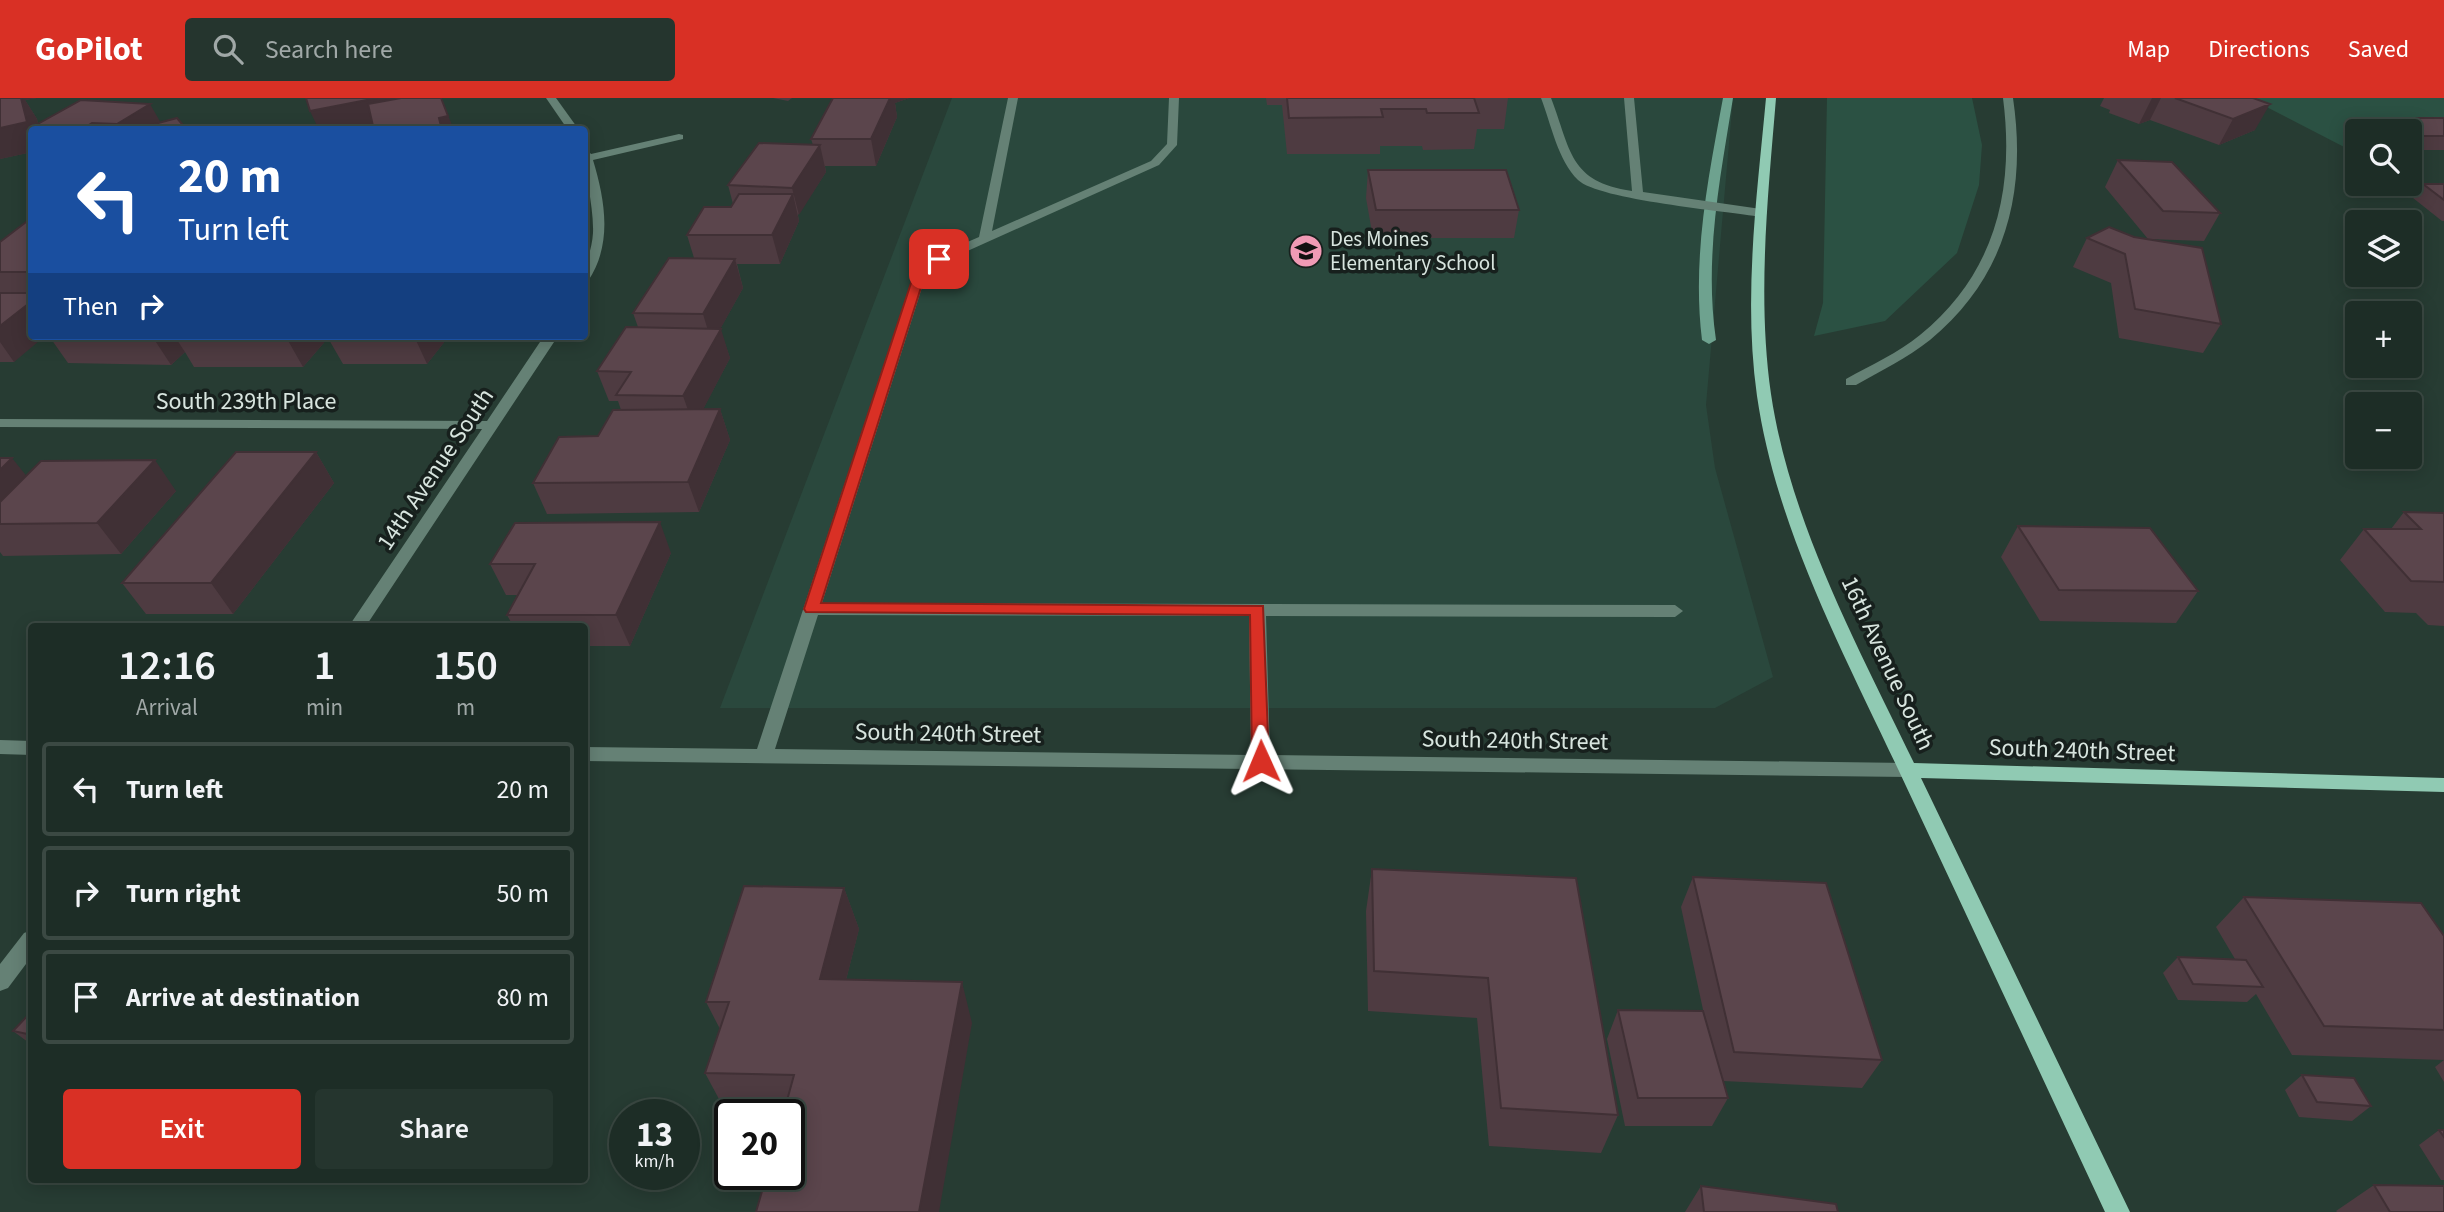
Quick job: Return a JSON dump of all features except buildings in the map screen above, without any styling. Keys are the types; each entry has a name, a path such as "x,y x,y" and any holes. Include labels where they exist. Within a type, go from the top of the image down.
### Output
{"main road":[{"name":"16th Avenue South","path":"1772,98 1757,254 1757,313 1765,396 1807,548 1908,770 2118,1212"},
{"name":"South 240th Street","path":"1908,770 2444,785"}],"street":[{"path":"551,98 571,126"},
{"path":"985,238 1013,98"},
{"path":"764,755 919,277 939,259 1155,163 1172,145 1174,98"},
{"path":"1546,98 1572,166 1584,180 1610,191 1761,213"},
{"path":"1629,98 1638,195"},
{"path":"1851,382 1925,337 1955,309 1976,282 1991,256 2012,190 2013,123 2008,98"},
{"path":"588,153 679,137"},
{"path":"588,160 595,186 598,232 596,259 588,272"},
{"name":"14th Avenue South","path":"360,623 548,340"},
{"name":"South 239th Place","path":"0,423 491,425"},
{"path":"812,609 1675,611"},
{"path":"1257,609 1261,761"},
{"path":"0,747 28,748"},
{"name":"South 240th Street","path":"588,754 1908,770"},
{"path":"0,981 28,944"}],"shaded area":[{"name":"Des Moines Elementary School","path":"952,98 1733,98 1706,405 1715,468 1773,677 1715,708 720,708"},
{"path":"1827,98 1972,98 1982,145 1979,185 1957,253 1885,321 1814,336 1823,303"},
{"path":"2249,98 2444,98 2444,150 2422,150 2422,119 2345,119 2345,147"}],"waterway":[{"path":"1709,340 1705,310 1705,250 1712,188 1728,98"}],"place":[{"name":"Des Moines Elementary School","path":"1306,251"}],"route":[{"path":"939,259 928,266 919,277 812,609 1257,609 1261,761"}]}
